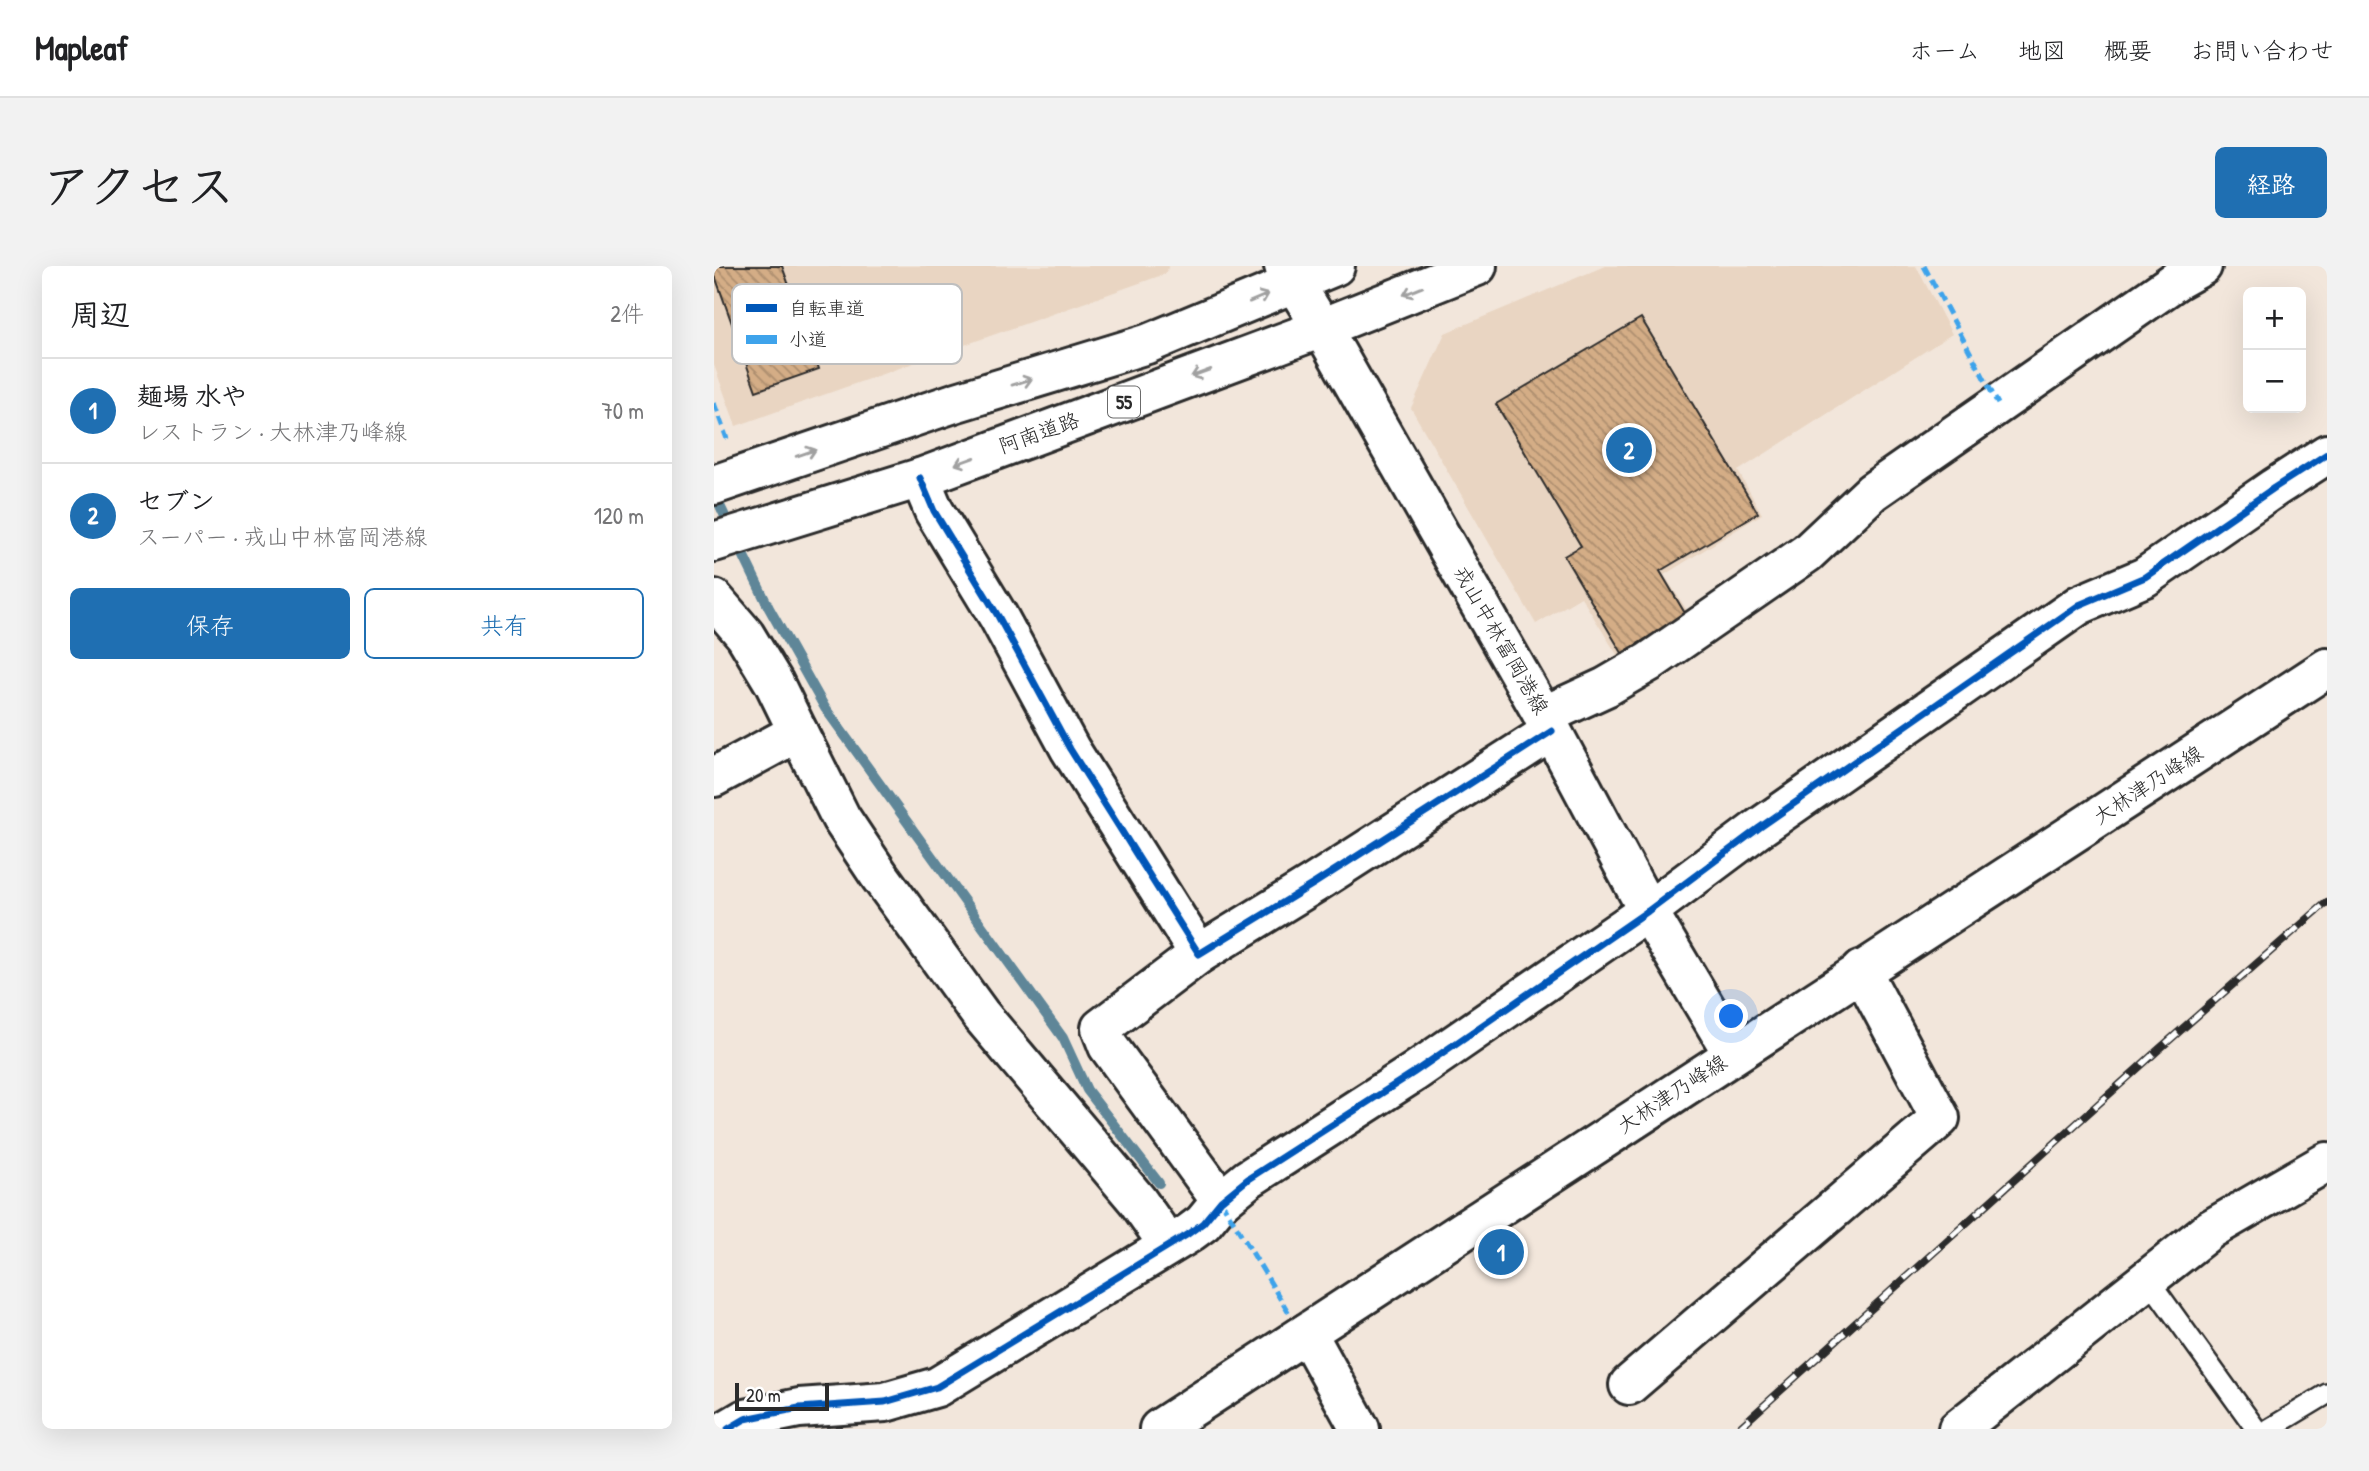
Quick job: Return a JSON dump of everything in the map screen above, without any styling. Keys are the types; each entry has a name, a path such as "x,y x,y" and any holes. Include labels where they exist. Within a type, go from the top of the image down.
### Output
{"main road":[{"name":"55","path":"728,480 957,402 1147,344 1289,275 1335,266"},
{"name":"阿南道路","path":"714,542 920,478 1322,328 1477,266"},
{"path":"1221,1200 1108,1046 1101,1028 1199,954 1315,883 1548,723 1649,662 1807,553 1872,492 2176,280 2202,266"},
{"name":"戎山中林富岡港線","path":"1289,275 1548,723 1648,911 1733,1054"},
{"path":"728,1429 745,1419 799,1408 886,1402 937,1387 1060,1313 1203,1223 1221,1200 1248,1179 1413,1073 1648,911 1759,828 2080,605 2145,577 2327,454"},
{"path":"920,478 934,511 998,616 1070,749 1199,954"},
{"path":"714,599 745,635 774,683 841,818 879,875 980,1014 1137,1200 1168,1244"},
{"name":"大林津乃峰線","path":"1159,1429 2327,668"},
{"path":"714,777 798,732"},
{"path":"1629,1385 1940,1118 1861,970"},
{"path":"1958,1429 2211,1229 2327,1163"},
{"path":"1307,1333 1360,1429"}],"lane":[{"path":"2148,1279 2256,1429"},
{"path":"2269,1429 2327,1394"}],"shaded area":[{"path":"714,266 1169,266 1165,274 962,346 962,284 732,284 732,364 911,364 736,426 714,365"},
{"path":"1605,266 1916,266 1952,334 1738,471 1762,514 1664,575 1692,618 1621,661 1581,597 1536,624 1411,408 1445,333"}],"building":[{"path":"714,266 782,266 788,284 732,284 732,324"},
{"path":"1641,318 1758,513 1660,571 1686,615 1622,653 1564,556 1581,546 1496,404"},
{"path":"746,364 817,364 819,369 756,391"}],"waterway":[{"path":"714,493 731,529"},
{"path":"737,542 769,608 825,708 1063,1038 1087,1090 1159,1183"}],"railway":[{"path":"1738,1429 2157,1051 2327,902"}],"marked path":[{"path":"1924,266 1998,404"},
{"path":"714,403 727,439"},
{"path":"1221,1201 1290,1315"}],"cycle path":[{"path":"728,1429 745,1419 799,1408 885,1402 937,1387 1188,1234 1248,1179 1413,1073 1648,911 1759,828 2079,605 2145,577 2327,454"},
{"path":"920,478 934,511 998,616 1070,749 1199,954 1552,731"}],"place":[{"name":"セブン","path":"1629,450"},
{"name":"麺場 水や","path":"1501,1252"}]}
